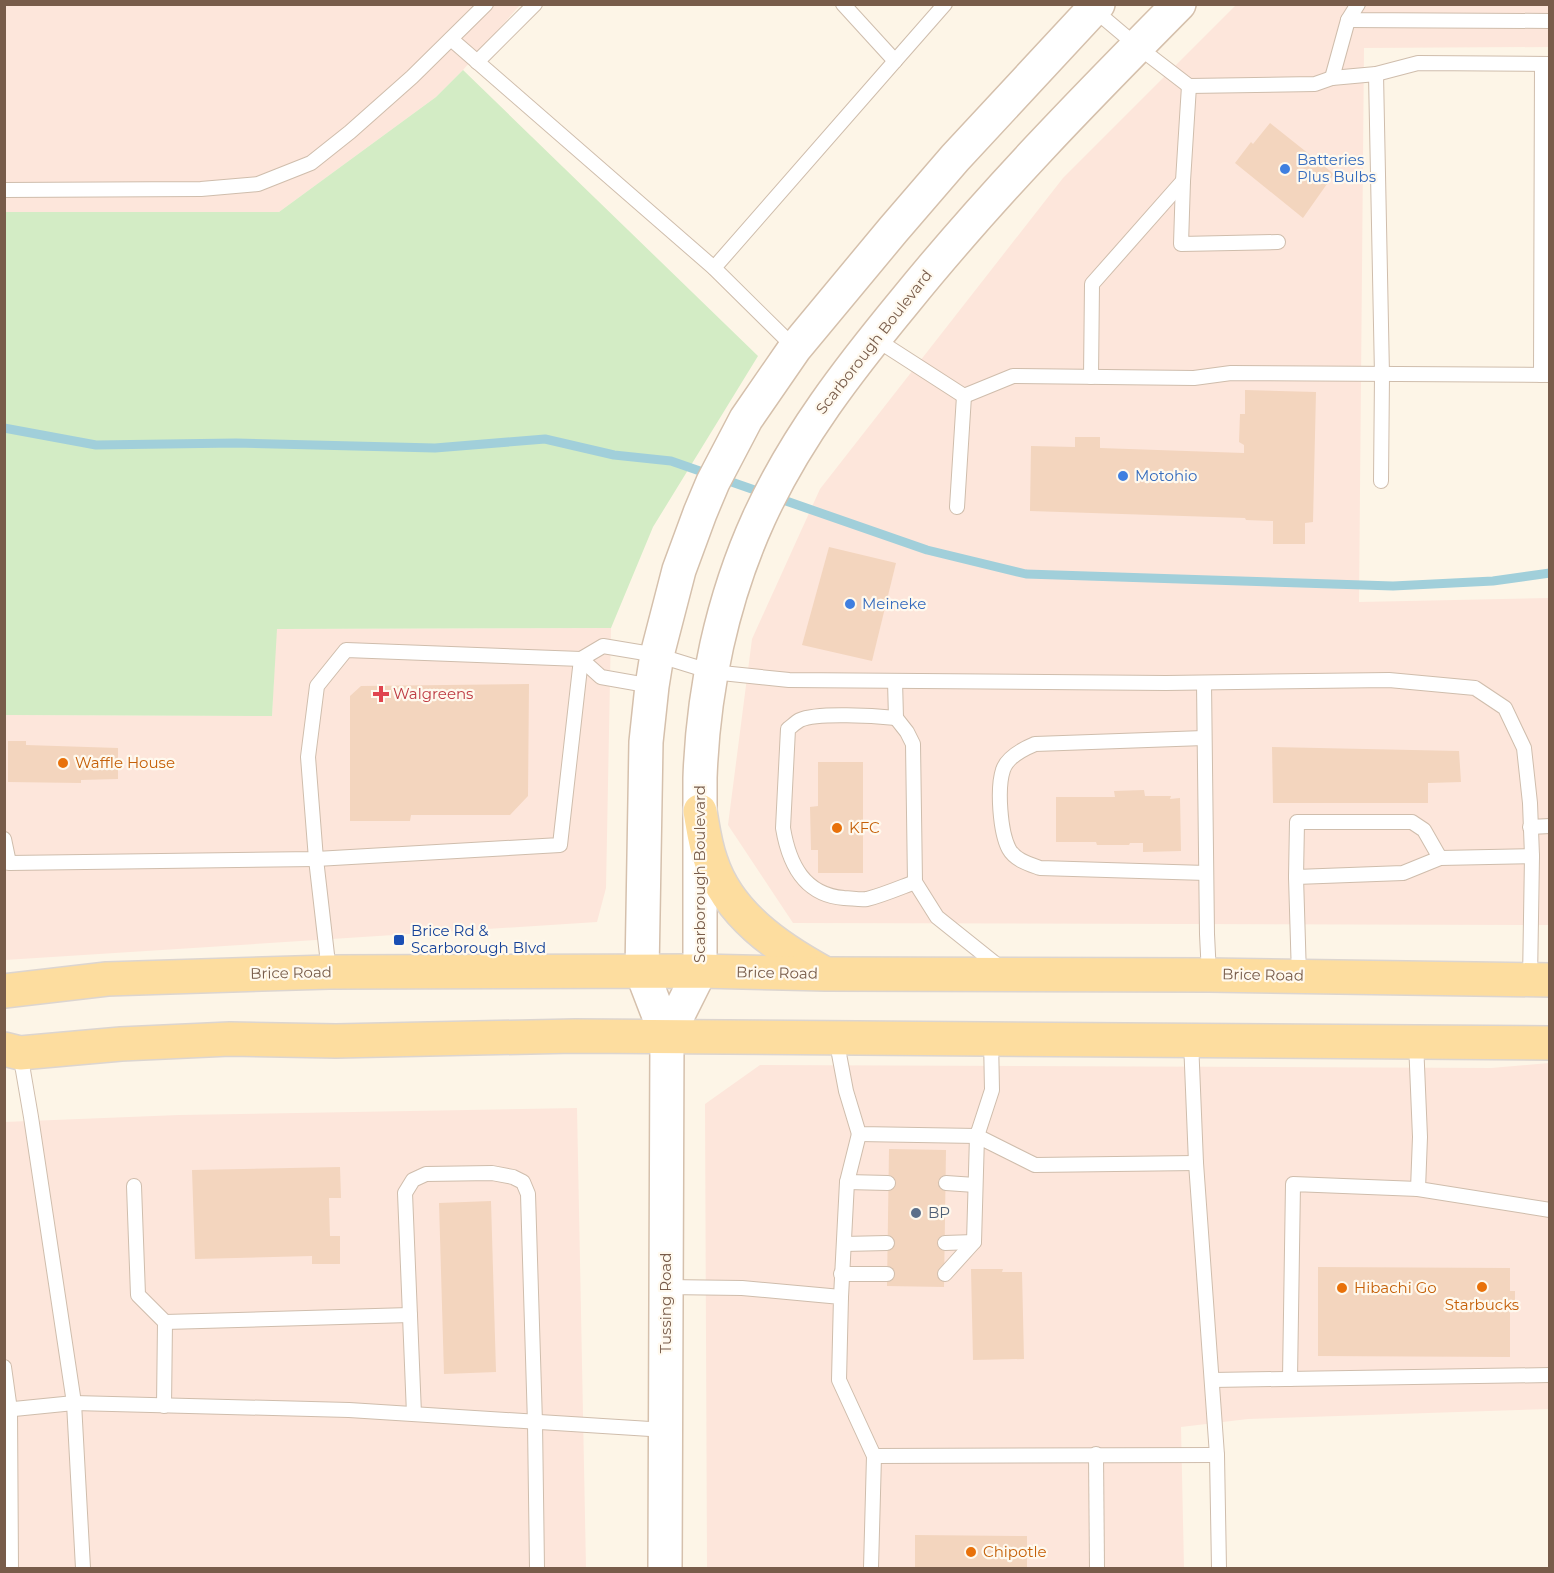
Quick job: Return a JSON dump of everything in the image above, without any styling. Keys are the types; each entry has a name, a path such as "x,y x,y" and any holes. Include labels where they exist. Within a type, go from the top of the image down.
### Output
{"main road":[{"path":"700,811 711,863 732,901 758,929 796,958 825,974"},
{"name":"Brice Road","path":"4,991 106,980 329,972 700,971 1540,980"},
{"path":"12,1051 230,1039 336,1041 667,1036 1550,1043"}],"street":[{"name":"Scarborough Boulevard","path":"667,1036 700,971 701,748 712,672 726,612 758,520 792,453 830,395 922,279 1004,185 1179,4"},
{"path":"667,1036 642,972 644,779 655,670 674,589 692,534 713,482 746,419 795,348 956,158 1093,6"},
{"name":"Tussing Road","path":"666,1569 667,1036"}],"lane":[{"path":"4,190 201,189 258,184 311,163 403,85 486,4"},
{"path":"477,62 535,4"},
{"path":"843,4 895,61"},
{"path":"714,268 945,4"},
{"path":"1332,78 1348,20 1358,4"},
{"path":"964,396 1013,376 1194,378 1231,373 1545,375 1546,64 1418,63 1376,74 1332,78 1314,84 1189,86 1137,46 1093,6"},
{"path":"1348,20 1550,21"},
{"path":"451,39 714,268 795,348"},
{"path":"1376,74 1382,375 1381,481"},
{"path":"1189,86 1181,243 1278,242"},
{"path":"1091,377 1092,284 1183,181"},
{"path":"874,338 964,396"},
{"path":"957,507 964,396"},
{"path":"329,972 316,859 308,757 317,686 346,650 581,658 603,646 655,670"},
{"path":"581,658 601,677 655,670 712,672 789,680 1204,683 1389,680 1474,688 1505,708 1524,748 1540,980"},
{"path":"4,839 9,863 316,859 560,845 581,658"},
{"path":"895,681 896,718 913,744 915,882 937,917 1008,974"},
{"path":"1204,683 1209,975"},
{"path":"896,718 868,715 815,717 801,720 788,729 783,828 786,844 797,872 814,890 831,897 865,899 915,882"},
{"path":"1204,738 1035,744 1020,750 1003,768 1001,789 1002,826 1009,850 1023,862 1040,868 1206,873"},
{"path":"1299,976 1297,822 1412,822 1424,830 1440,858"},
{"path":"1530,827 1550,826"},
{"path":"1296,876 1403,873 1440,858 1532,856"},
{"path":"836,1038 846,1091 859,1134 847,1182 839,1380 874,1456 871,1569"},
{"path":"945,1274 974,1242 977,1136 992,1090 992,1039"},
{"path":"1191,1041 1196,1163 1217,1455 1220,1569"},
{"path":"1416,1042 1420,1137 1419,1189"},
{"path":"12,1051 31,1117 74,1403 83,1569"},
{"path":"859,1134 977,1136 1035,1165 1196,1163"},
{"path":"414,1414 405,1193 413,1180 426,1174 492,1173 513,1177 523,1182 528,1194 537,1569"},
{"path":"847,1182 888,1183"},
{"path":"946,1184 975,1185"},
{"path":"1290,1379 1293,1184 1419,1189 1550,1210"},
{"path":"134,1186 138,1295 165,1322 164,1406"},
{"path":"945,1243 974,1242"},
{"path":"844,1244 887,1243"},
{"path":"842,1274 887,1274"},
{"path":"666,1287 742,1288 842,1297"},
{"path":"165,1322 410,1315"},
{"path":"4,1367 8,1410 11,1569"},
{"path":"1212,1380 1550,1375"},
{"path":"8,1410 74,1403 361,1410 666,1430"},
{"path":"1096,1454 1097,1569"},
{"path":"874,1456 1217,1455"}],"shaded area":[{"path":"4,5 520,5 436,97 279,212 5,212"},
{"path":"1236,5 1549,5 1549,47 1364,48 1359,602 1549,598 1549,925 793,923 728,825 752,639 820,489 1063,178"},
{"path":"611,628 606,888 597,922 5,960 5,715 272,716 276,629"},
{"path":"1549,1063 1549,1409 1248,1419 1181,1427 1184,1568 707,1568 705,1104 760,1065 1491,1068"},
{"path":"577,1108 586,1568 5,1568 4,1122 179,1115"}],"green space":[{"path":"463,70 758,356 653,527 611,628 277,629 272,716 5,715 5,212 279,212 436,97"}],"building":[{"name":"Batteries Plus Bulbs","path":"1270,123 1334,174 1303,218 1235,163"},
{"path":"1245,390 1316,392 1313,522 1305,523 1305,544 1273,544 1273,521 1246,520 1245,518 1030,511 1031,446 1075,447 1075,437 1100,437 1100,448 1244,453 1244,445 1239,442 1240,414 1245,414"},
{"name":"Meineke","path":"829,547 896,563 872,661 802,645"},
{"name":"Walgreens","path":"529,684 528,796 510,815 411,815 410,821 350,821 350,696 361,686"},
{"name":"Waffle House","path":"8,741 26,741 26,745 118,748 118,779 81,780 81,783 8,782"},
{"path":"1272,747 1459,751 1461,782 1428,783 1428,803 1273,803"},
{"name":"KFC","path":"818,762 863,762 863,873 818,873 818,850 811,850 810,807 818,806"},
{"path":"1144,790 1145,796 1180,798 1181,851 1143,852 1143,843 1097,845 1096,842 1056,842 1056,797 1115,797 1114,791"},
{"path":"889,1149 946,1150 944,1287 887,1286"},
{"path":"340,1167 341,1198 329,1198 330,1236 340,1236 340,1264 312,1264 312,1256 195,1259 192,1170"},
{"path":"491,1201 496,1372 444,1374 439,1203"},
{"path":"1318,1267 1510,1268 1510,1291 1515,1291 1515,1310 1510,1310 1510,1357 1318,1356"},
{"path":"971,1269 1003,1269 1002,1272 1022,1272 1024,1359 973,1360"},
{"name":"Chipotle","path":"915,1535 1027,1536 1027,1568 915,1568"}],"waterway":[{"path":"4,428 96,445 236,443 435,448 545,439 614,455 671,461 927,550 1026,574 1393,586 1493,581 1550,573"}],"place":[{"name":"Batteries Plus Bulbs","path":"1285,169"},
{"name":"Motohio","path":"1123,476"},
{"name":"Meineke","path":"850,604"},
{"name":"Walgreens","path":"381,694"},
{"name":"Waffle House","path":"63,763"},
{"name":"KFC","path":"837,828"},
{"name":"Brice Rd & Scarborough Blvd","path":"399,940"},
{"name":"BP","path":"916,1213"},
{"name":"Starbucks","path":"1482,1287"},
{"name":"Hibachi Go","path":"1342,1288"},
{"name":"Chipotle","path":"971,1552"}]}
